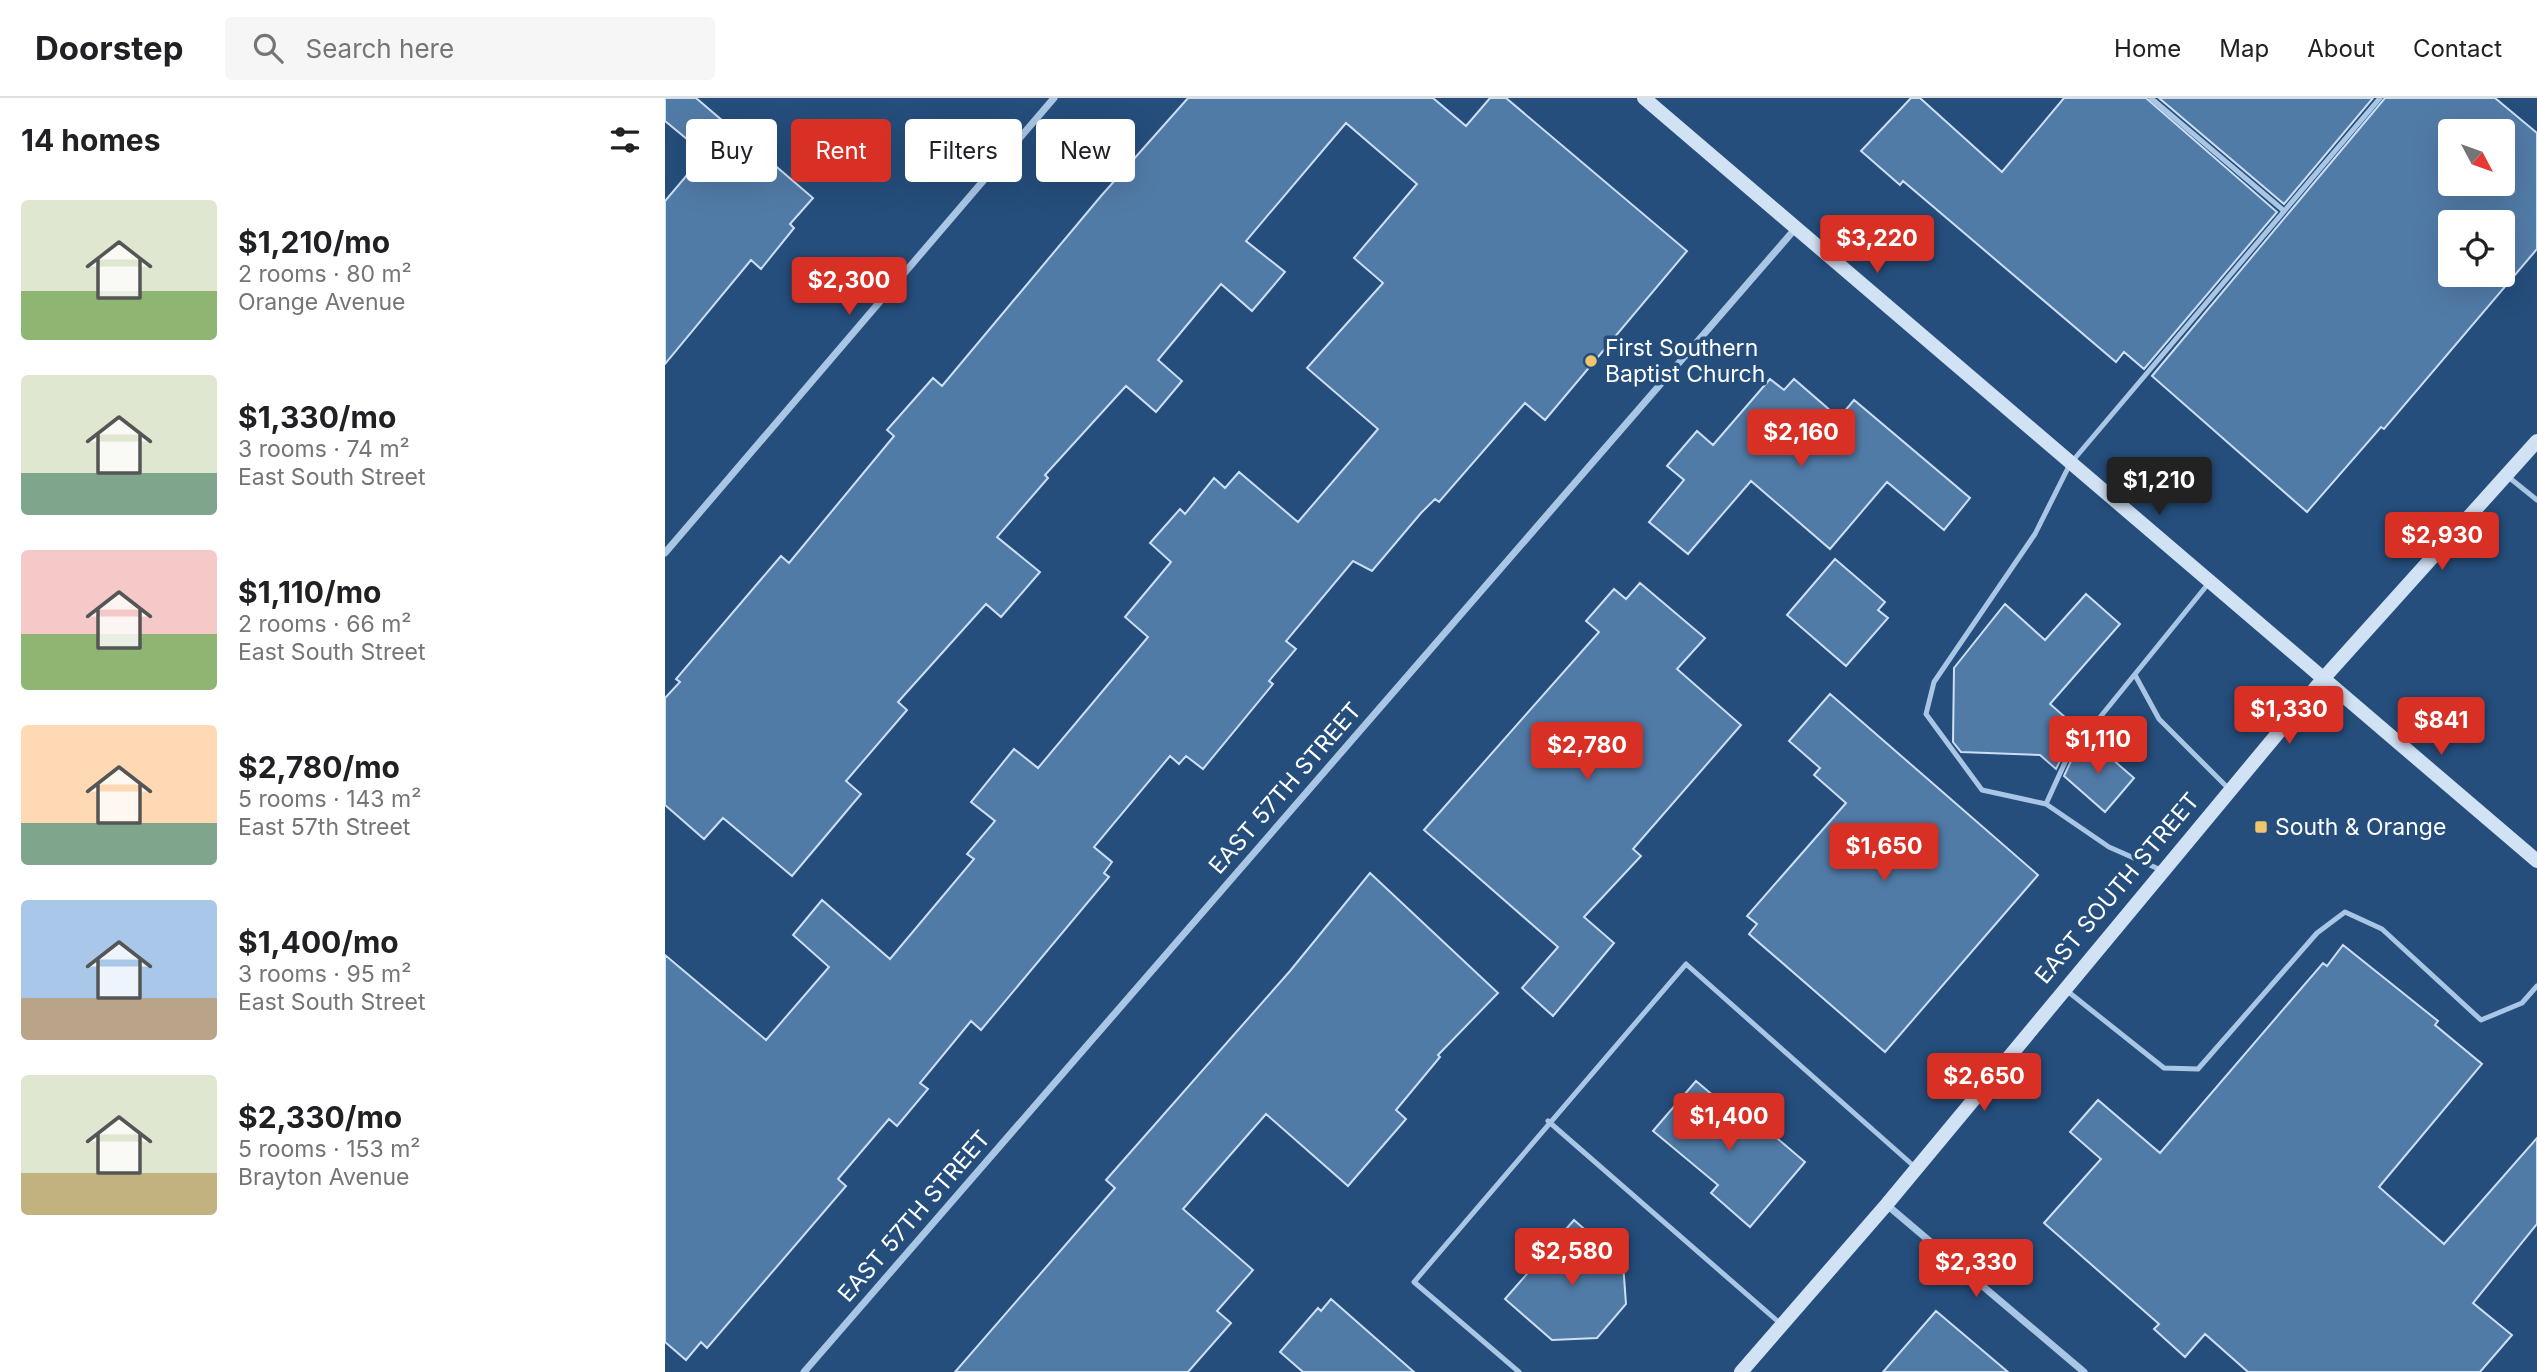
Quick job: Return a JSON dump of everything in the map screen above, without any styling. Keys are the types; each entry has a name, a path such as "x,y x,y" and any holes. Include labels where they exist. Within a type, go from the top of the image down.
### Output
{"main road":[{"path":"1644,98 2537,861"},
{"name":"EAST SOUTH STREET","path":"1741,1372 1887,1204 2161,870 2322,680 2537,441"}],"street":[{"path":"665,553 1054,98"},
{"name":"EAST 57TH STREET","path":"804,1372 1795,229"},
{"path":"1887,1204 2084,1372"}],"lane":[{"path":"2151,98 2283,211"},
{"path":"2161,870 2109,847 2046,804 1982,790 1926,714 1934,682 2035,534 2070,464 2380,98"},
{"path":"2506,475 2537,500"},
{"path":"2046,804 2067,758 2209,583"},
{"path":"2135,675 2159,719 2229,789"},
{"path":"2063,989 2164,1068 2198,1069 2317,933 2345,912 2382,929 2481,1020 2522,1003 2537,986"},
{"path":"1519,1372 1414,1282 1548,1121 1686,964 1916,1168"},
{"path":"1548,1121 1782,1325"}],"building":[{"path":"665,98 696,98 721,119 686,119 686,138 665,121"},
{"path":"1188,98 1433,98 1466,126 1490,98 1506,98 1687,251 1545,420 1525,403 1439,502 1435,499 1421,513 1372,571 1353,561 1286,641 1296,649 1269,681 1273,684 1203,769 1186,756 1179,764 1170,756 1094,847 1112,862 1104,873 1109,877 981,1030 971,1021 920,1083 928,1089 897,1126 889,1119 838,1179 846,1186 707,1348 701,1342 686,1360 665,1342 665,955 766,1040 829,967 793,935 822,900 890,959 974,859 967,854 995,821 971,802 1014,749 1038,768 1148,637 1125,617 1171,562 1150,543 1180,509 1185,514 1214,478 1225,488 1239,472 1298,522 1378,429 1307,368 1383,283 1354,258 1417,184 1346,123 1246,241 1285,272 1252,311 1221,284 1158,360 1182,381 1156,412 1126,386 1045,475 1048,478 997,537 1040,572 1001,617 986,604 898,702 907,710 846,781 861,794 792,876 723,818 704,839 665,805 665,698 680,682 676,679 781,556 789,563 894,436 887,430 933,378 942,386 1113,182 1135,182 1135,158"},
{"path":"1911,98 1920,98 2002,172 2064,98 2146,98 2277,212 2144,369 2124,352 2116,362 1903,181 1900,185 1861,151"},
{"path":"2159,98 2373,98 2284,204"},
{"path":"2385,98 2495,98 2537,133 2537,249 2515,275 2515,210 2438,210 2438,287 2505,287 2384,429 2381,427 2307,512 2152,376"},
{"path":"777,167 791,182 813,198 790,224 794,228 761,269 751,260 665,364 665,201 686,176 686,182 777,182"},
{"path":"1770,379 1784,390 1794,379 1839,418 1854,400 1970,498 1944,530 1887,482 1830,549 1751,481 1688,554 1649,522 1684,480 1667,466 1697,431 1713,445"},
{"path":"1835,559 1885,602 1878,610 1888,618 1846,666 1787,615"},
{"path":"1640,583 1705,638 1677,669 1741,725 1633,849 1641,856 1584,917 1614,943 1553,1016 1522,988 1558,947 1424,830 1599,632 1586,621 1614,589 1626,599"},
{"path":"2086,594 2120,624 2050,704 2082,732 2063,755 2056,769 2040,755 1961,752 1953,742 1954,668 2005,604 2045,640"},
{"path":"1830,694 2038,875 1885,1052 1749,934 1757,924 1747,916 1846,803 1814,775 1820,768 1789,741"},
{"path":"2089,739 2134,778 2105,812 2064,776 2071,761"},
{"path":"1370,873 1498,993 1438,1055 1440,1057 1396,1110 1406,1119 1348,1186 1266,1114 1183,1209 1253,1270 1217,1311 1231,1323 1188,1372 955,1372 1115,1188 1106,1180 1290,971"},
{"path":"2343,945 2438,1021 2435,1025 2482,1064 2379,1187 2444,1244 2537,1138 2537,1224 2473,1303 2512,1335 2480,1372 2248,1372 2205,1334 2185,1357 2154,1329 2159,1324 2044,1223 2101,1159 2070,1132 2098,1100 2160,1153 2323,963 2327,966"},
{"path":"1696,1081 1760,1135 1765,1128 1805,1162 1750,1227 1711,1193 1718,1185 1653,1131"},
{"path":"1574,1220 1623,1263 1626,1304 1597,1338 1552,1340 1505,1299"},
{"path":"1331,1299 1414,1372 1303,1372 1280,1352 1318,1308 1321,1311"},
{"path":"1936,1311 2008,1372 1883,1372"}],"place":[{"name":"First Southern Baptist Church","path":"1591,361"},
{"name":"South & Orange","path":"2261,827"}]}
